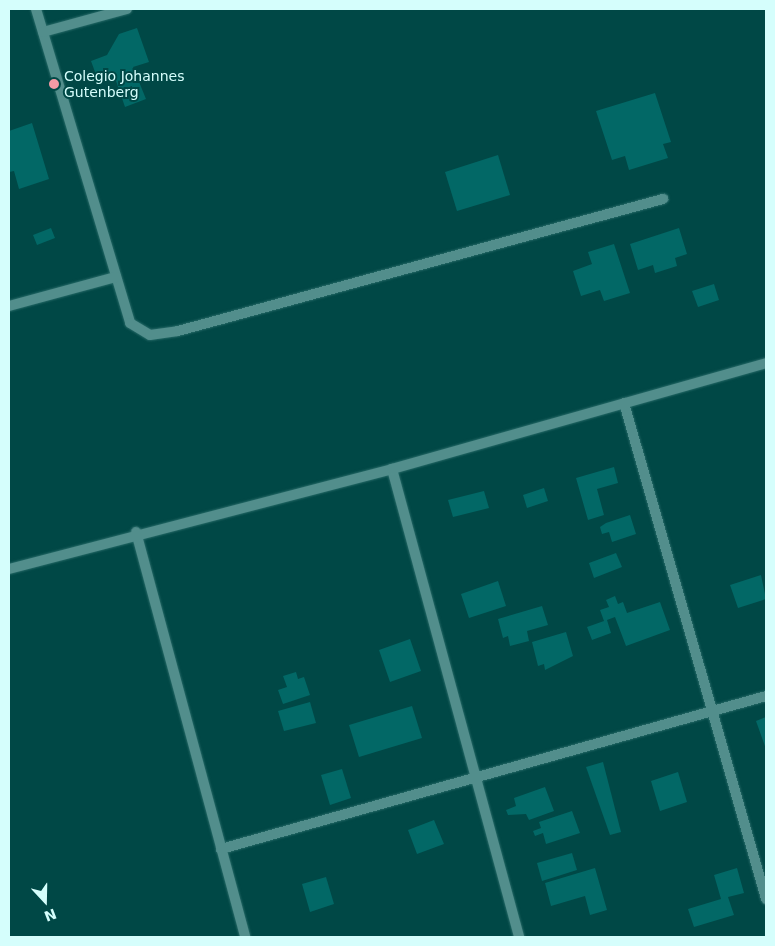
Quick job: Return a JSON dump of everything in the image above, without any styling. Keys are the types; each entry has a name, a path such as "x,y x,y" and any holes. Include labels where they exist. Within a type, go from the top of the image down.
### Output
{"street":[{"path":"36,9 130,323 150,335 178,331 663,199"},
{"path":"43,32 127,9"},
{"path":"9,306 116,277"},
{"path":"9,569 136,532 392,469 766,363"},
{"path":"624,403 766,899"},
{"path":"392,469 518,937"},
{"path":"136,532 245,937"},
{"path":"221,849 766,696"}],"building":[{"path":"137,28 149,62 133,67 146,99 125,107 115,78 99,83 91,61 107,55 119,34"},
{"path":"655,93 671,142 663,144 668,158 629,170 625,156 612,160 596,111"},
{"path":"32,123 49,179 19,189 14,171 9,172 9,131"},
{"path":"498,155 510,195 457,211 445,172"},
{"path":"51,228 55,238 37,245 33,235"},
{"path":"679,228 687,254 675,258 677,266 655,273 653,265 638,270 630,244"},
{"path":"614,244 630,293 604,301 600,290 581,296 573,271 592,264 588,252"},
{"path":"714,284 719,300 698,307 692,291"},
{"path":"614,467 618,483 597,489 604,515 588,520 576,478"},
{"path":"544,488 548,501 527,508 523,495"},
{"path":"484,491 489,508 453,517 448,500"},
{"path":"630,515 636,534 612,542 609,532 602,534 600,527"},
{"path":"616,553 622,567 594,578 589,563"},
{"path":"761,575 766,599 738,608 730,585"},
{"path":"498,581 506,606 469,618 461,594"},
{"path":"615,596 618,604 623,602 627,613 660,602 670,630 626,646 615,617 607,620 611,633 592,640 587,627 604,621 600,610 609,607 606,600"},
{"path":"542,606 548,625 527,631 529,641 510,646 508,636 503,638 498,619"},
{"path":"566,632 573,656 545,670 544,664 538,666 532,642"},
{"path":"410,639 421,671 390,682 379,650"},
{"path":"296,672 298,679 304,677 310,695 283,704 278,690 287,687 283,676"},
{"path":"310,702 316,723 284,731 278,711"},
{"path":"412,706 422,738 359,757 349,725"},
{"path":"766,717 766,749 756,721"},
{"path":"603,762 621,832 610,835 586,767"},
{"path":"342,769 351,798 330,805 321,775"},
{"path":"678,772 687,802 660,811 651,781"},
{"path":"545,787 554,811 529,820 526,814 508,815 506,810 516,806 514,798"},
{"path":"572,811 580,833 546,844 543,833 535,836 533,831 541,828 539,822"},
{"path":"434,820 444,844 417,854 408,830"},
{"path":"572,853 577,870 542,881 537,863"},
{"path":"595,868 607,910 590,915 585,896 551,906 545,883"},
{"path":"737,868 744,893 728,897 734,915 694,927 688,909 721,899 714,875"},
{"path":"326,877 334,904 310,912 302,884"}],"place":[{"name":"Colegio Johannes Gutenberg","path":"54,84"}]}
